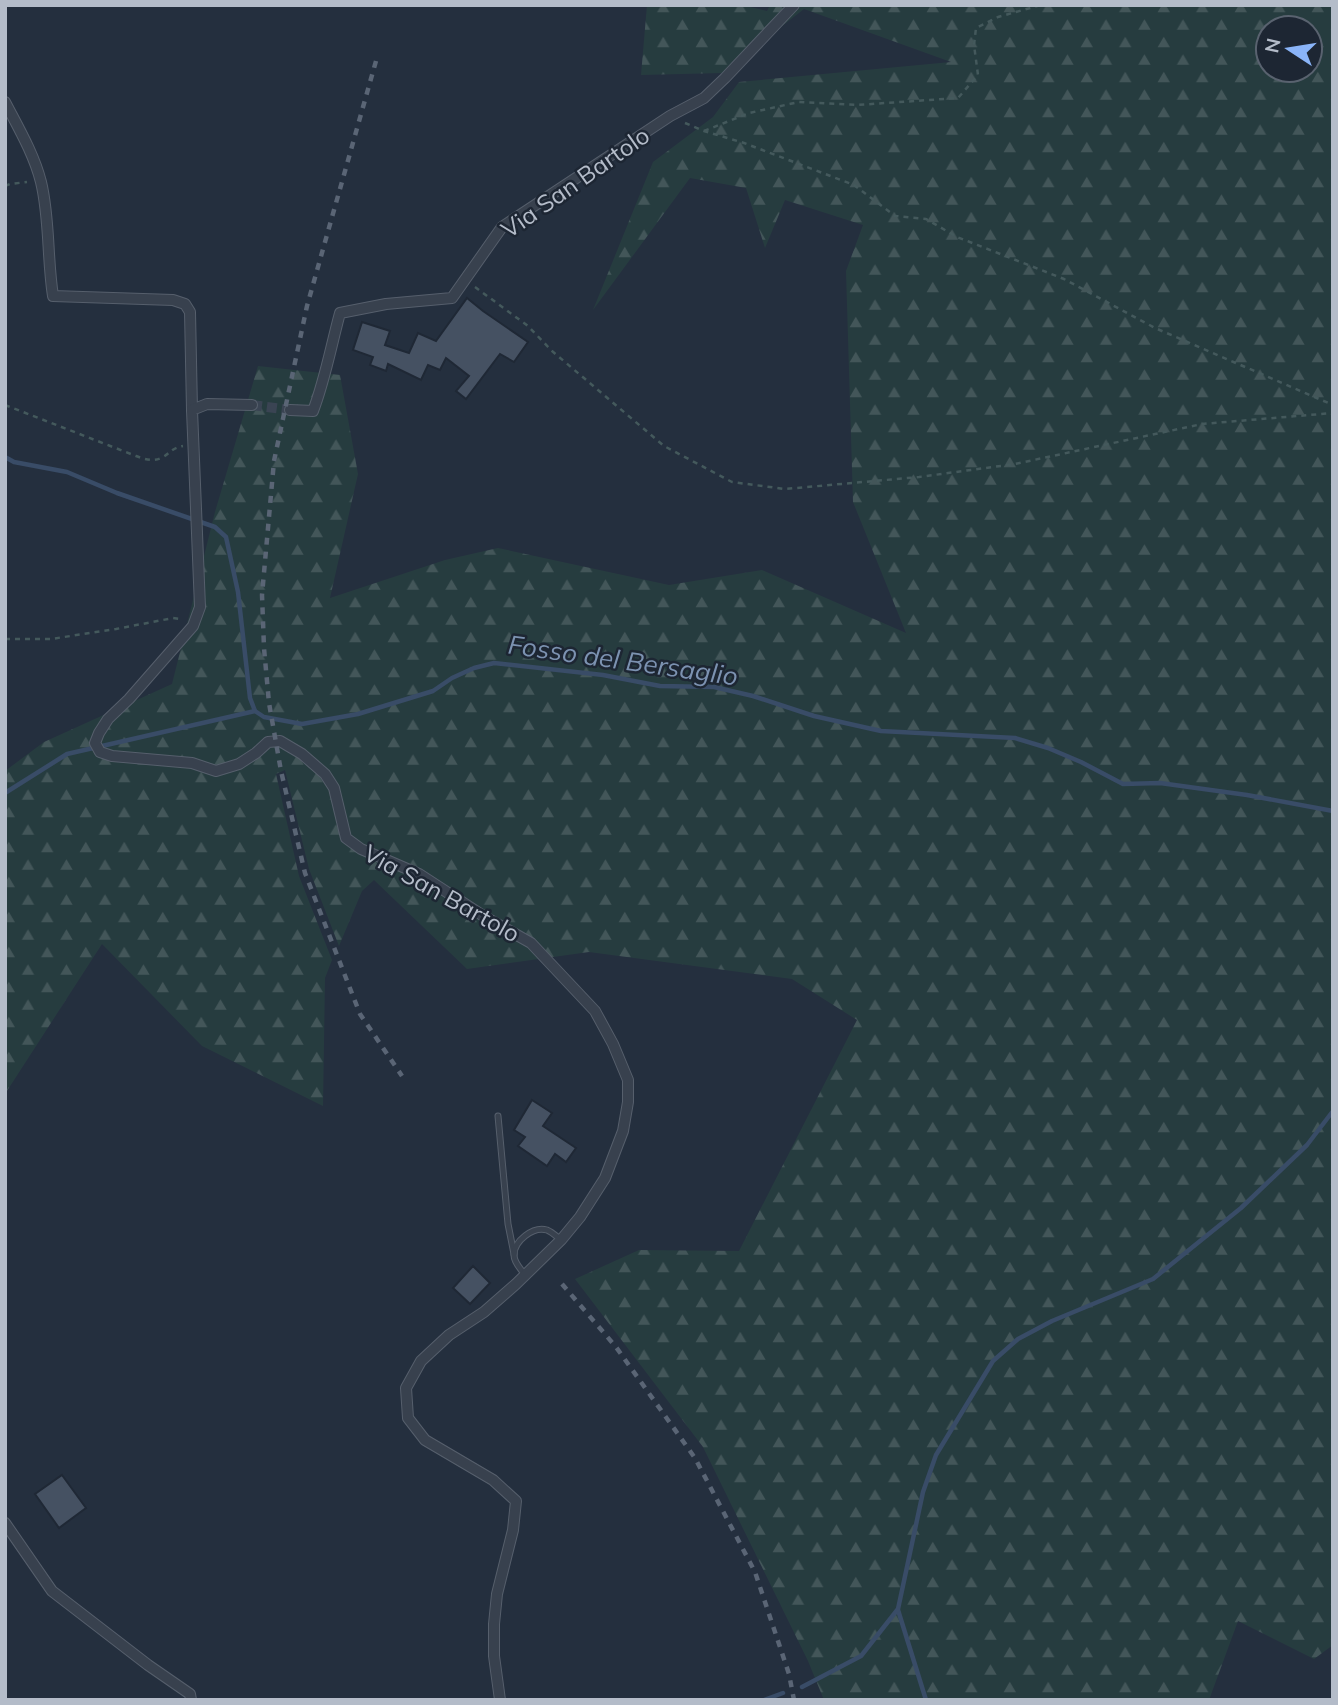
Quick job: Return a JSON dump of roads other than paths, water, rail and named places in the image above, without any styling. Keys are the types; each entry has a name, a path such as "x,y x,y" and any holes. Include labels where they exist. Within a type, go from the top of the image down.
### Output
{"street":[{"name":"Via San Bartolo","path":"290,410 313,411 321,391 340,313 386,304 452,298 502,227 670,116 704,98 794,5"},
{"path":"5,102 41,180 48,224 49,271 53,296 173,300 185,304 190,312 192,410 207,404 252,405"},
{"name":"Via San Bartolo","path":"192,410 201,607 193,626 108,719 99,733 98,748 112,757 192,763 216,771 239,764 268,742 280,741 302,754 325,775 334,788 346,838 361,849 419,874 531,943 594,1011 613,1044 628,1080 628,1102 623,1130 605,1178 580,1217 525,1275 484,1312 449,1335 421,1361 406,1388 408,1418 425,1440 493,1480 516,1501 513,1530 497,1594 494,1624 494,1656 500,1700"},
{"path":"5,1524 52,1591 190,1694 191,1700"}],"lane":[{"path":"498,1116 508,1224 516,1264 525,1275"},
{"path":"514,1254 519,1241 528,1233 543,1229 552,1232 561,1240"}],"waterway":[{"path":"5,457 14,462 67,472 117,493 215,527 226,537 238,592 250,698 255,711"},
{"name":"Fosso del Bersaglio","path":"5,793 67,754 255,711 264,717 302,724 358,714 433,691 452,678 494,663 603,675 660,686 714,687 753,696 814,716 881,731 1015,738 1081,762 1123,784 1160,783 1333,811"},
{"path":"802,1687 861,1656 898,1609 923,1492 936,1455 993,1361 1018,1339 1052,1321 1153,1279 1241,1208 1307,1145 1333,1111"},
{"path":"898,1610 926,1700"},
{"path":"764,1700 783,1693"}],"tunnel":[{"path":"252,405 290,410"}],"railway":[{"path":"376,61 307,306 274,461 262,595 269,703 281,771 305,873 360,1014 402,1076"},
{"path":"562,1284 616,1347 695,1458 755,1572 789,1674 794,1700"}]}
